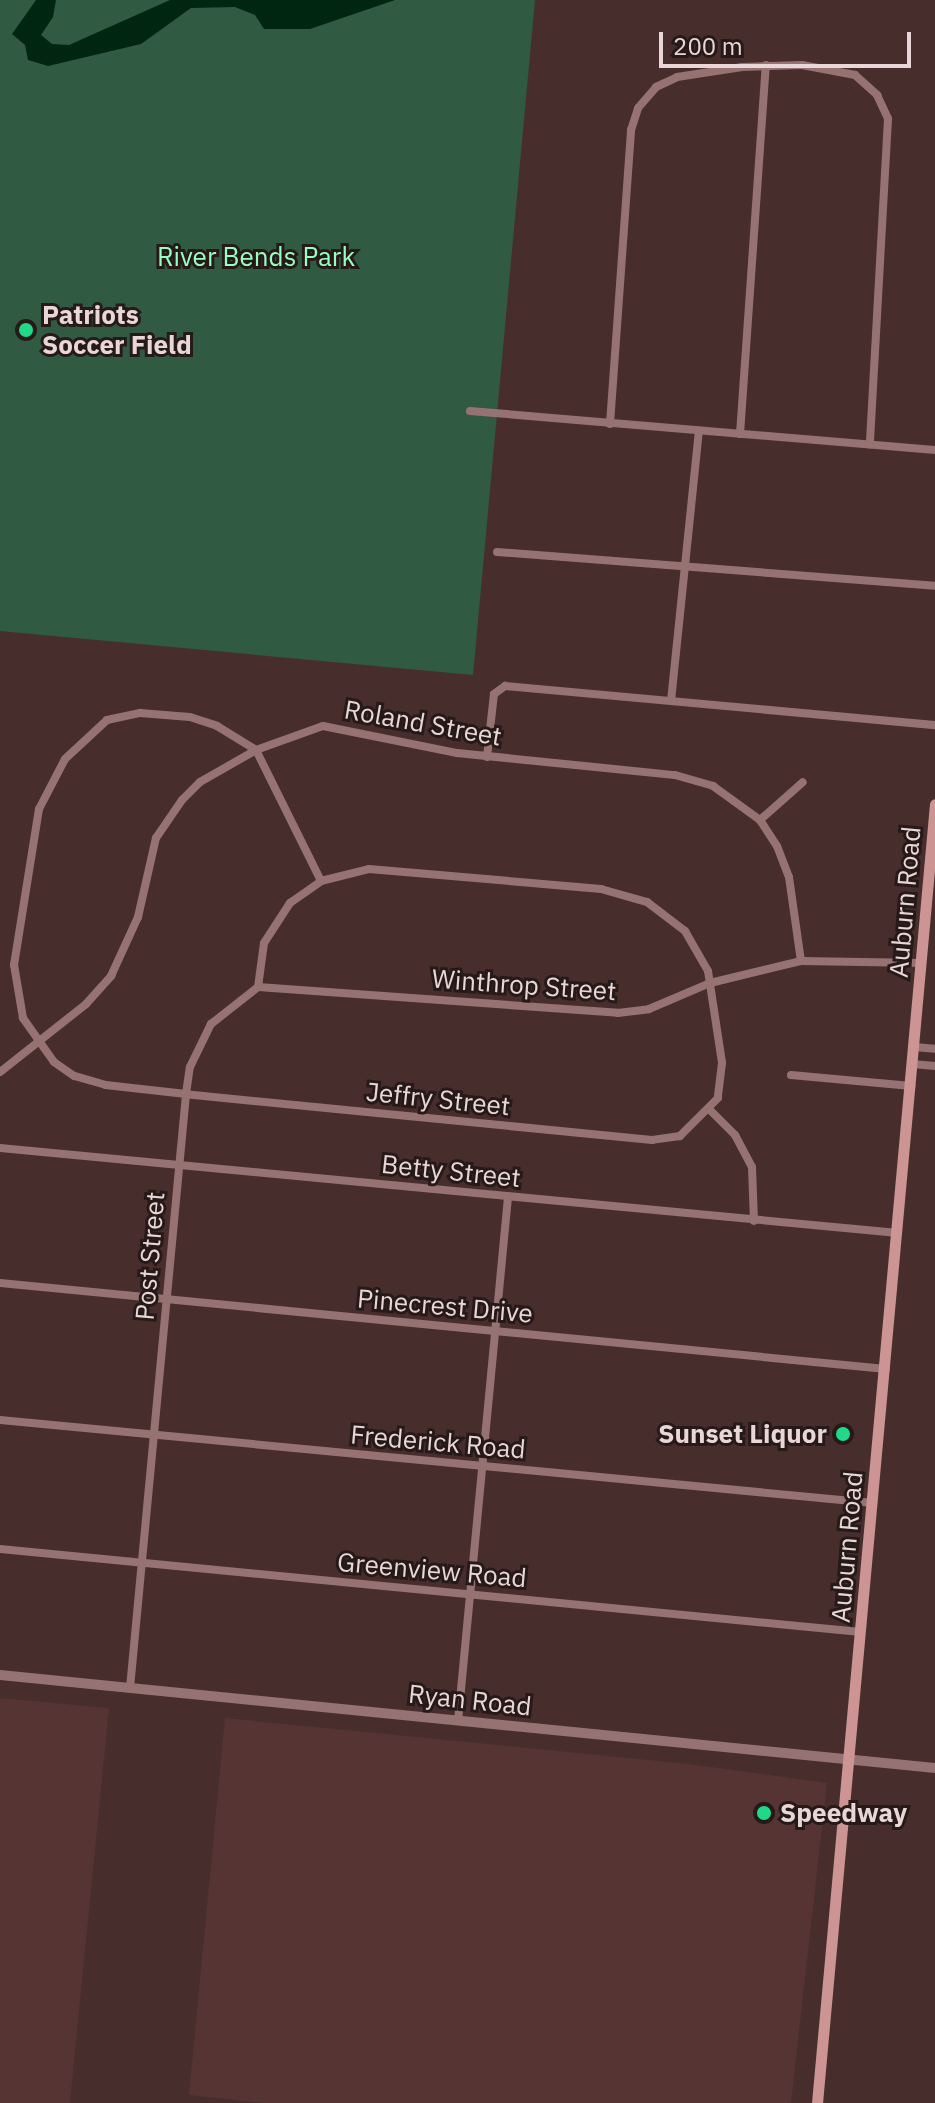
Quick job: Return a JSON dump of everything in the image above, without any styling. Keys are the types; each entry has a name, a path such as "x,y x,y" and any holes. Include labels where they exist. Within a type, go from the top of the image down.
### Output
{"main road":[{"name":"Auburn Road","path":"817,2103 922,963 929,937 935,804"}],"street":[{"path":"610,424 633,119 646,97 666,82 766,65 845,70 871,87 888,119 870,445"},
{"path":"740,434 766,65"},
{"path":"470,411 935,450"},
{"path":"671,701 699,431"},
{"path":"497,552 935,586"},
{"path":"487,757 494,694 505,686 935,725"},
{"path":"37,1042 16,999 14,965 36,821 65,759 97,725 140,713 205,721 256,750 321,881"},
{"name":"Roland Street","path":"0,1072 100,991 122,959 138,917 149,854 168,817 200,782 256,750 323,726 487,757 691,778 726,792 760,820 789,877 801,961"},
{"path":"760,820 803,782"},
{"path":"258,987 271,928 290,903 321,881 356,871 385,869 620,892 659,909 685,931 703,958 710,983 723,1071 711,1111 735,1135 752,1167 754,1221"},
{"name":"Winthrop Street","path":"258,987 618,1013 661,1005 710,983 801,961 922,963"},
{"name":"Post Street","path":"130,1688 186,1094 200,1039 258,987"},
{"name":"Jeffry Street","path":"37,1042 54,1062 84,1080 186,1094 652,1140 680,1136 711,1111"},
{"path":"914,1047 935,1049"},
{"path":"913,1064 935,1066"},
{"path":"791,1075 911,1086"},
{"name":"Betty Street","path":"0,1148 898,1233"},
{"path":"458,1721 508,1197"},
{"name":"Pinecrest Drive","path":"0,1283 886,1369"},
{"name":"Frederick Road","path":"0,1420 873,1503"},
{"name":"Greenview Road","path":"0,1549 861,1632"},
{"name":"Ryan Road","path":"0,1675 935,1768"}],"shaded area":[{"path":"36,0 56,0 53,17 41,35 52,44 69,45 170,0 395,0 310,29 264,29 255,15 235,7 191,8 141,44 48,66 28,60 25,45 12,34"},
{"path":"0,1698 109,1708 70,2103 0,2103"},
{"path":"225,1718 689,1764 827,1783 791,2103 263,2103 189,2095"}],"green space":[{"name":"River Bends Park","path":"0,0 535,0 473,675 0,631"}],"place":[{"name":"Patriots Soccer Field","path":"26,330"},
{"name":"Sunset Liquor","path":"843,1434"},
{"name":"Speedway","path":"764,1813"}]}
